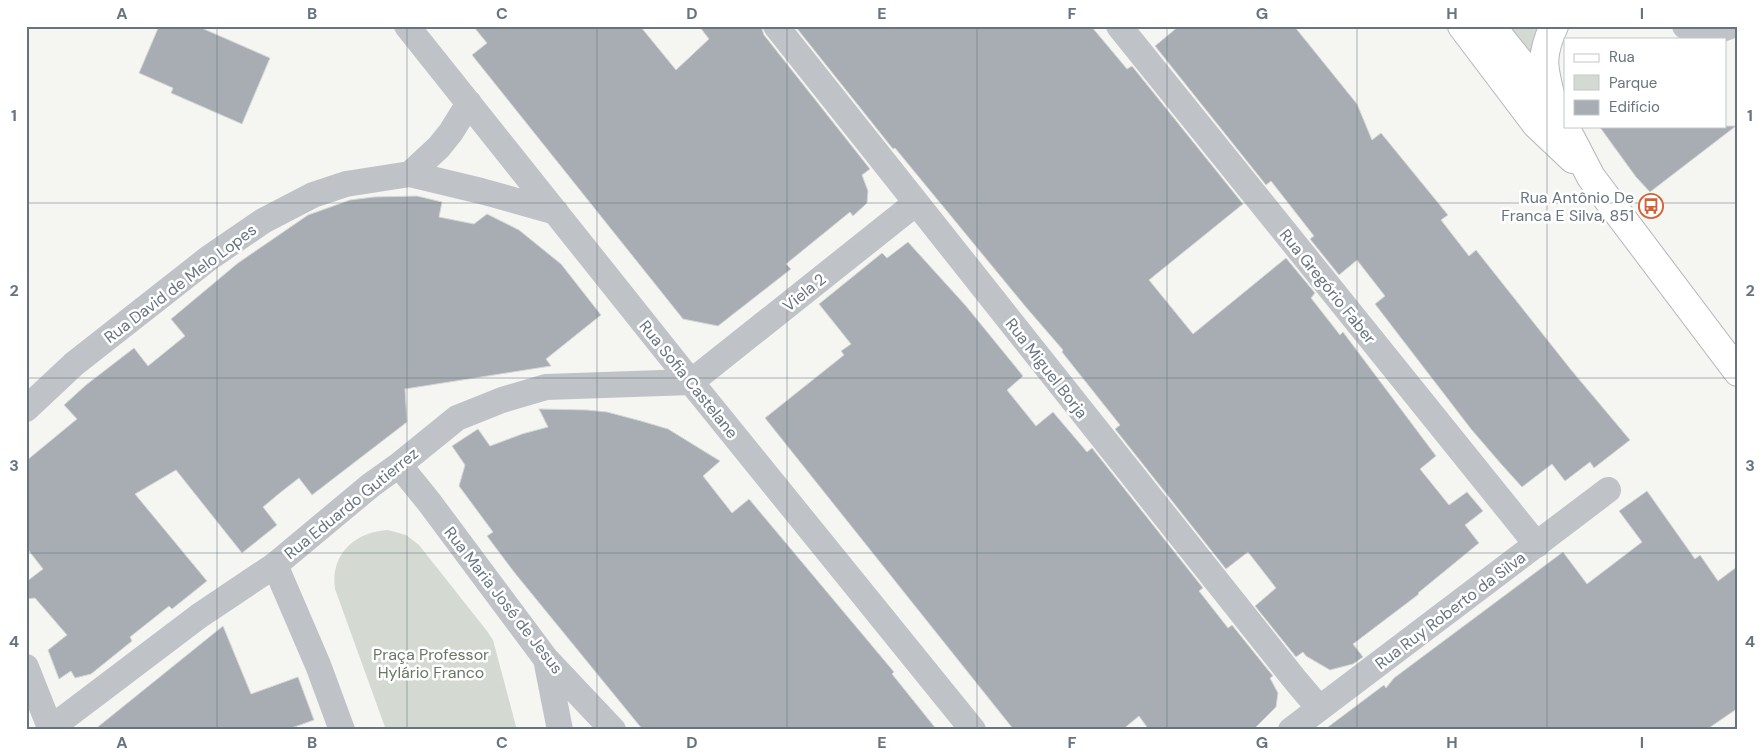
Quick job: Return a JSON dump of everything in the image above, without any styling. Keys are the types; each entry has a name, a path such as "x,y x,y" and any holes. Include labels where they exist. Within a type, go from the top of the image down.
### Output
{"main road":[{"path":"1462,26 1536,124 1591,177 1738,372"},
{"path":"1491,26 1552,102 1564,125"},
{"path":"1552,102 1543,67 1547,41 1554,26"},
{"path":"1566,128 1591,177"}],"street":[{"name":"Rua Sofia Castelane","path":"407,26 691,382 973,730"},
{"name":"Rua Miguel Borja","path":"776,26 1320,708"},
{"name":"Rua Gregório Faber","path":"1119,26 1537,545"},
{"path":"1685,26 1692,29 1714,32 1730,26"},
{"path":"410,174 439,147 469,103"},
{"name":"Rua David de Melo Lopes","path":"26,409 74,364 209,258 263,221 313,195 346,184 410,174 556,212"},
{"name":"Viela 2","path":"691,382 916,203"},
{"name":"Rua Eduardo Gutierrez","path":"51,729 199,616 274,566 371,485 457,418 502,400 546,387 691,382"},
{"name":"Rua Maria José de Jesus","path":"399,465 546,658 613,730"},
{"name":"Rua Ruy Roberto da Silva","path":"1291,730 1608,490"},
{"path":"274,566 318,665 342,730"},
{"path":"546,658 560,730"},
{"path":"26,667 51,729"}],"green space":[{"path":"1506,26 1539,26 1533,41 1532,59"},
{"name":"Praça Professor Hylário Franco","path":"388,530 406,535 419,545 493,640 517,730 386,730 335,589 334,577 336,566 341,556 355,541 365,535"}],"building":[{"path":"159,26 197,26 270,58 242,124 171,93 173,88 139,73"},
{"path":"473,26 640,26 676,70 709,39 699,26 761,26 764,35 870,169 862,175 868,191 867,203 853,216 850,212 786,264 791,269 718,326 683,319 472,55 487,43"},
{"path":"795,26 1091,26 1127,69 1132,66 1243,204 1149,280 1193,334 1286,258 1315,293 1311,298 1340,335 1343,332 1436,456 1420,469 1449,505 1467,492 1483,511 1465,525 1479,543 1419,594 1353,644 1363,657 1353,664 1330,670 1306,656 1303,652 1296,657 1255,606 1276,588 1248,552 1226,569 1115,429 1120,425 1062,352 1063,350 895,148 893,149"},
{"path":"1179,26 1294,26 1357,104 1372,140 1381,133 1448,215 1441,220 1469,256 1476,250 1572,371 1630,440 1594,468 1590,462 1565,481 1552,464 1522,487 1471,429 1375,304 1385,296 1357,260 1339,275 1310,239 1314,236 1271,181 1266,185 1155,46"},
{"path":"1726,126 1736,126 1650,192 1636,177 1600,128 1726,128"},
{"path":"417,196 442,202 439,217 474,224 487,214 519,230 561,264 601,315 546,359 551,366 405,389 407,422 312,495 299,478 281,492 263,507 277,525 242,553 176,470 135,494 207,581 172,609 169,606 130,637 132,641 91,674 75,678 71,671 59,679 48,650 67,635 35,598 26,599 26,582 43,569 26,547 26,461 77,419 64,405 86,385 134,348 148,366 185,336 171,319 238,263 308,215 350,200 374,197"},
{"path":"908,242 966,306 1023,376 1007,390 1036,426 1053,412 1087,452 1092,448 1203,588 1199,591 1228,628 1232,625 1273,676 1270,678 1278,693 1276,707 1253,730 1149,730 1139,716 1122,730 1014,730 765,418 844,355 841,351 851,344 819,304 882,253 887,258"},
{"path":"539,409 607,412 641,421 668,429 720,461 703,476 732,513 749,499 894,672 892,674 937,730 643,730 514,572 487,536 493,532 459,486 465,465 452,446 478,429 490,446 548,427"},
{"path":"1647,491 1695,559 1700,555 1718,581 1738,566 1738,708 1706,730 1324,730 1384,685 1386,688 1394,678 1563,552 1587,584 1642,542 1619,511"},
{"path":"223,626 251,694 298,677 314,720 286,730 94,730"}],"place":[{"name":"Rua Antônio De Franca E Silva, 851","path":"1651,206"}]}
